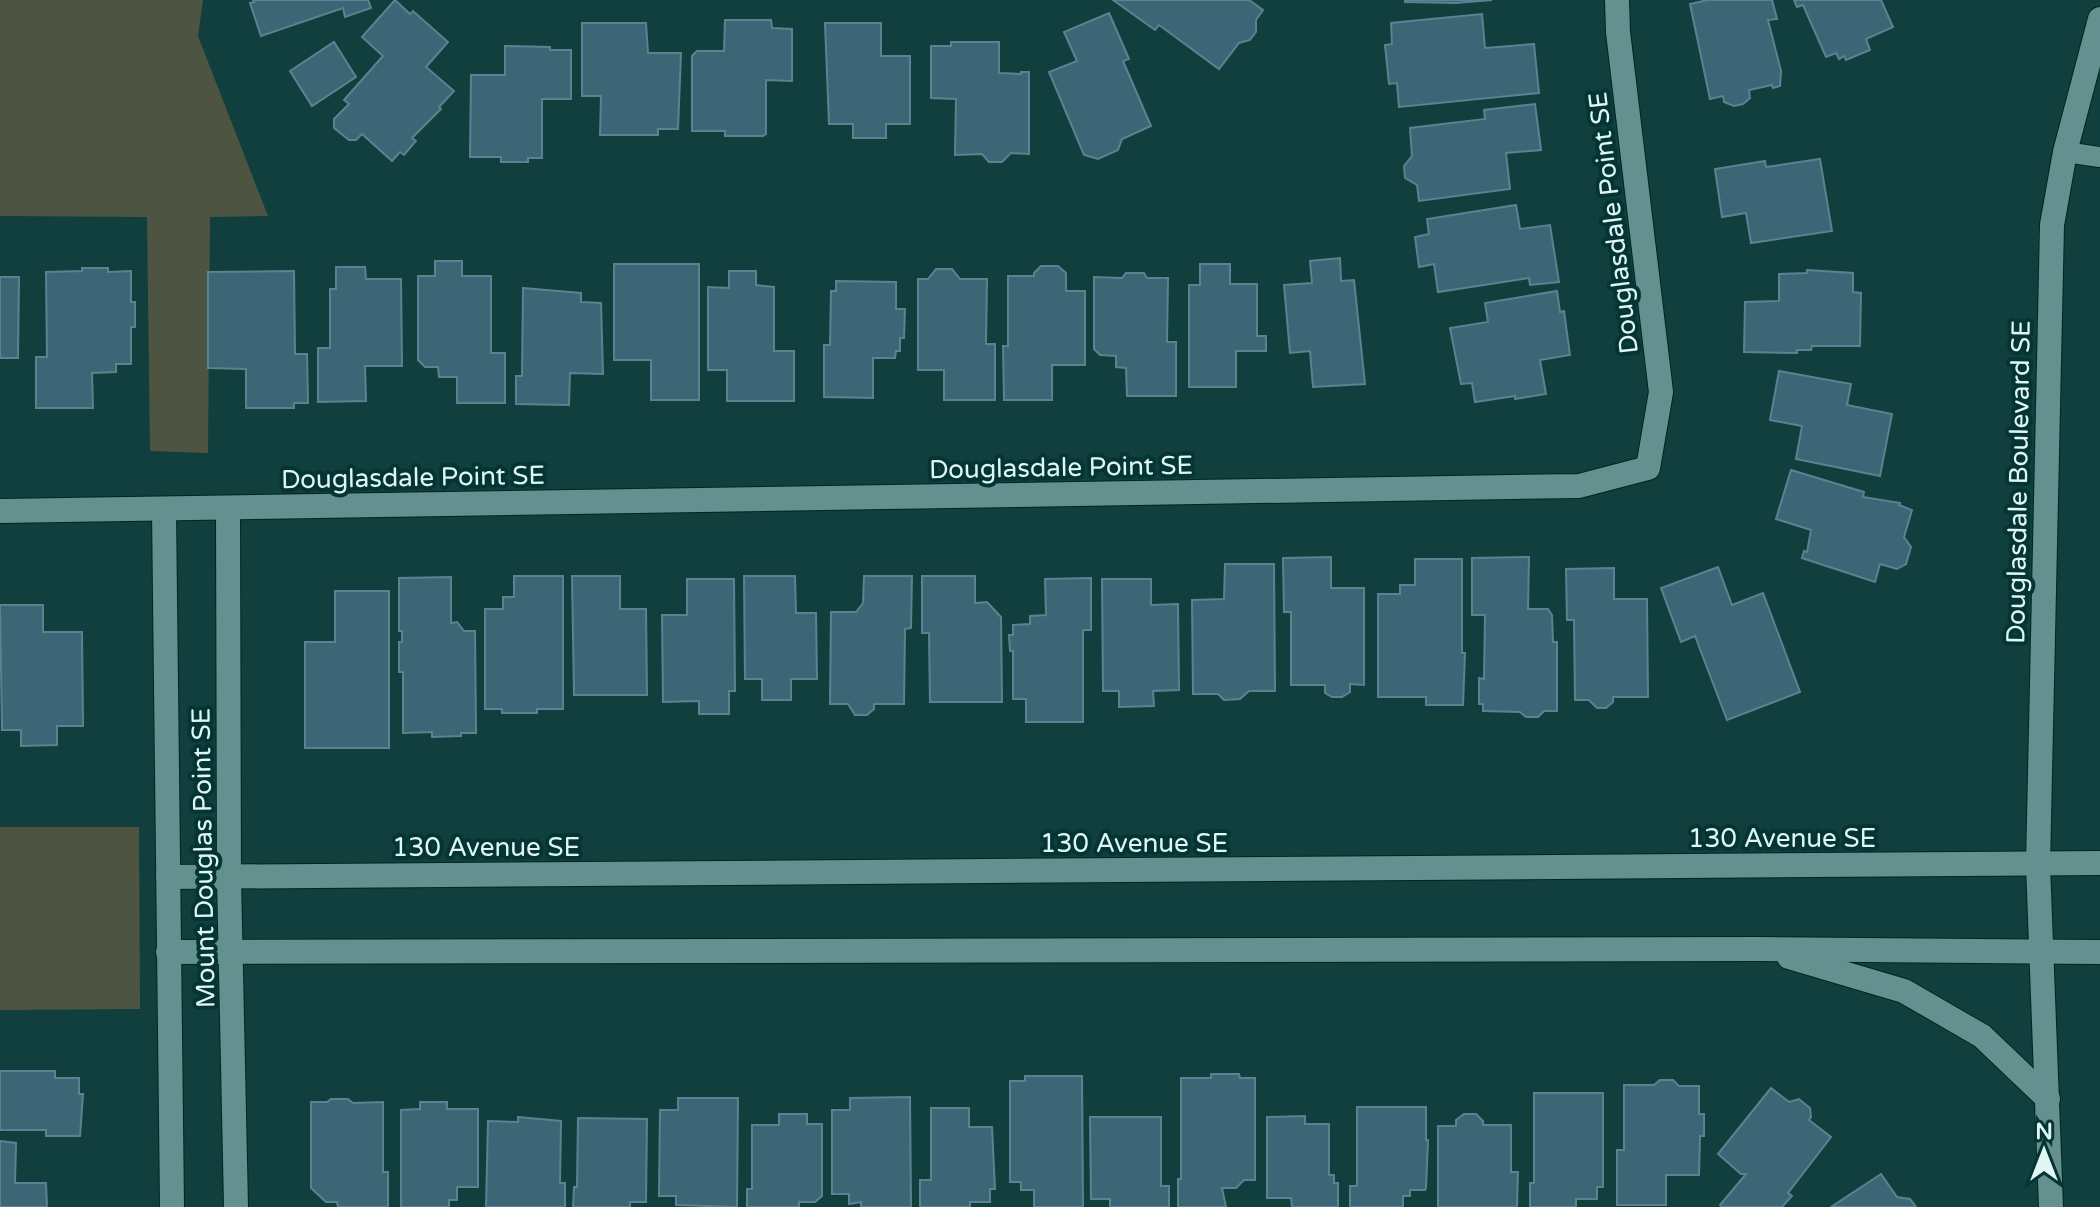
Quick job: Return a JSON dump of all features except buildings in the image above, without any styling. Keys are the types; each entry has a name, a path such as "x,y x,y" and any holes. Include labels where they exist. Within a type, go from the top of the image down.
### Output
{"street":[{"name":"Douglasdale Point SE","path":"0,511 1579,486 1648,468 1661,392 1618,32 1617,0"},
{"name":"Douglasdale Boulevard SE","path":"2051,1207 2038,865 2052,225 2065,152 2100,19"},
{"name":"Mount Douglas Point SE","path":"228,508 229,877 236,1207"},
{"name":"Mount Douglas Point SE","path":"164,509 172,1207"},
{"name":"130 Avenue SE","path":"168,877 2100,863"},
{"path":"1760,949 1904,991 1982,1036 2048,1099"},
{"path":"168,952 1760,949 2100,952"}],"lane":[{"path":"2065,152 2100,157"}],"green space":[{"path":"0,0 203,0 198,36 268,216 210,217 208,453 150,451 147,217 0,216"},
{"path":"0,827 139,827 140,1009 0,1010"}]}
